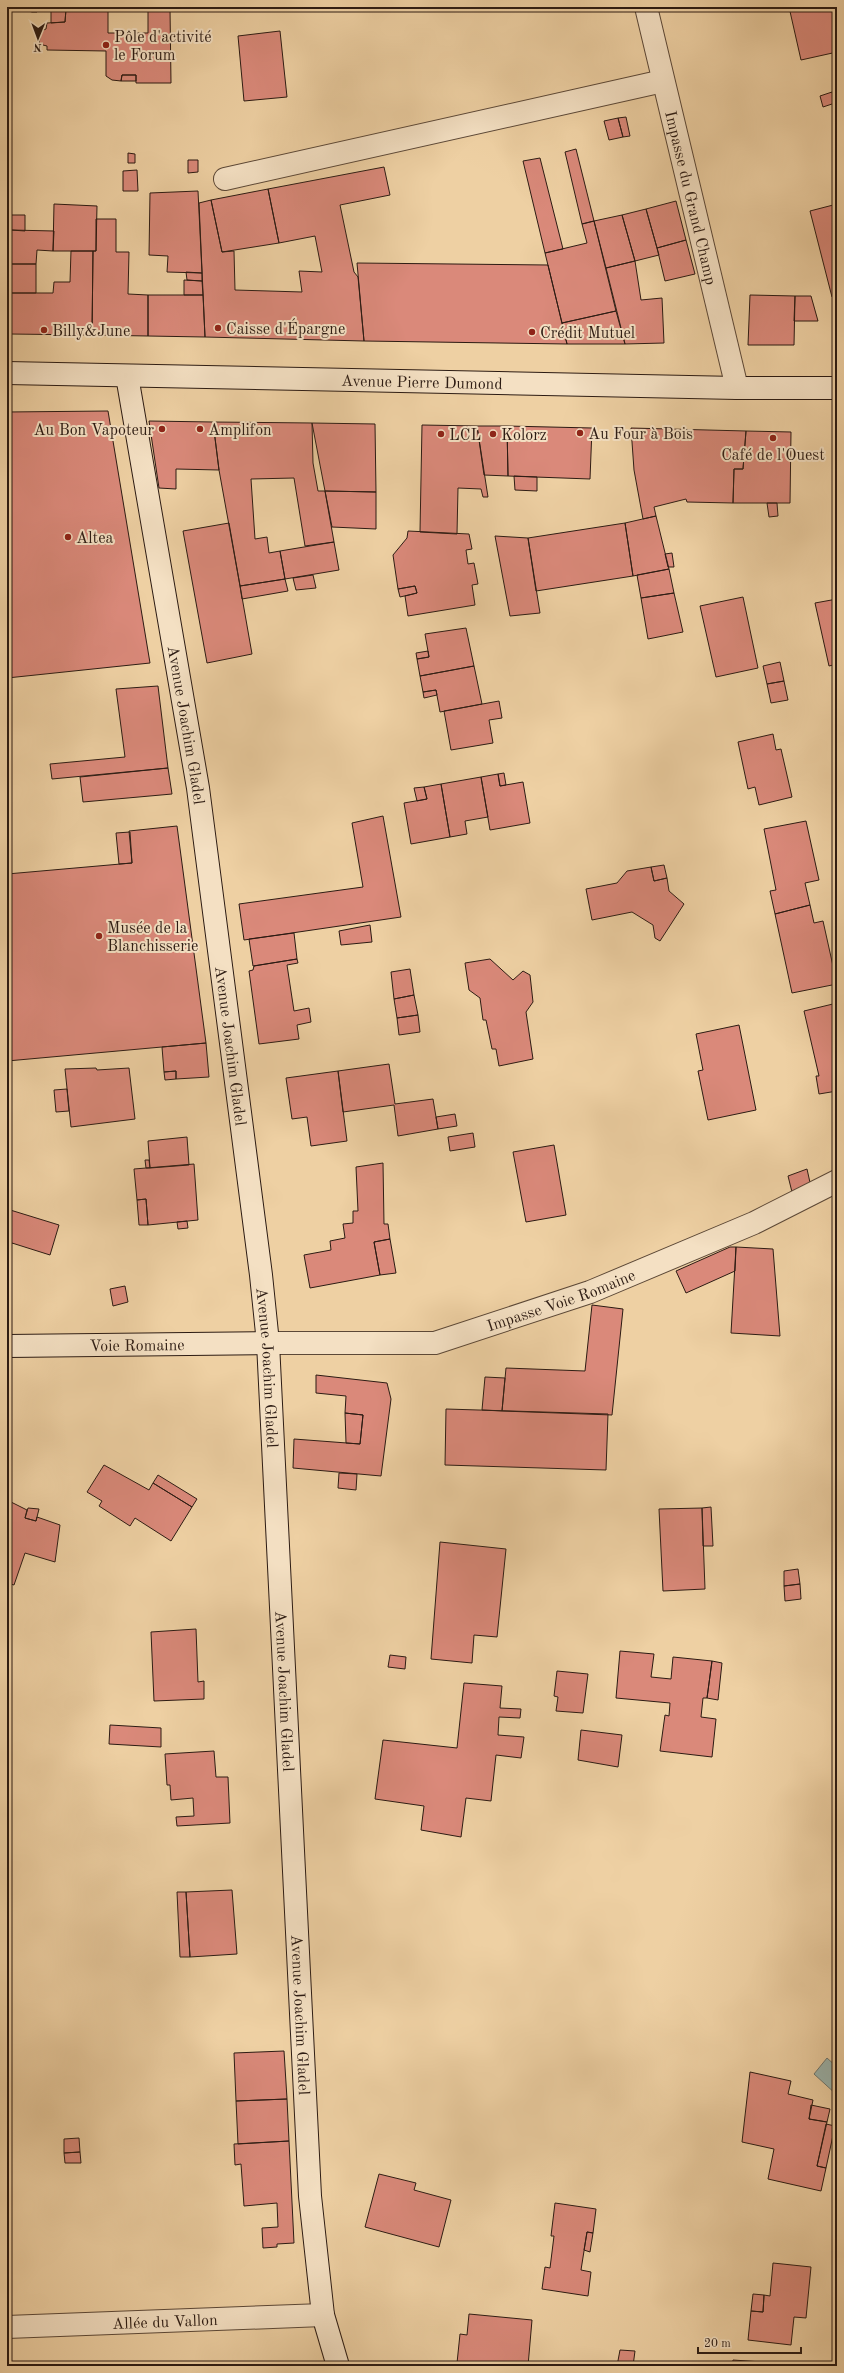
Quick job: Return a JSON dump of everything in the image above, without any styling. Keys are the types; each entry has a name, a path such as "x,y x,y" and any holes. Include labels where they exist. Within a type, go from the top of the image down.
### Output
{"street":[{"name":"Impasse du Grand Champ","path":"646,7 737,388"},
{"path":"225,179 663,82"},
{"name":"Avenue Pierre Dumond","path":"7,374 737,388 837,388"},
{"name":"Avenue Joachim Gladel","path":"127,376 198,788 261,1275 268,1343 310,2196 323,2315 338,2366"},
{"name":"Impasse Voie Romaine","path":"268,1343 435,1343 590,1292 754,1223 837,1182"},
{"name":"Voie Romaine","path":"7,1346 268,1343"},
{"name":"Allée du Vallon","path":"7,2327 323,2315"}],"water":[{"path":"827,2058 837,2067 837,2095 814,2074"}],"building":[{"path":"25,7 39,8 37,12 32,12 25,10"},
{"name":"Pôle d'activité le Forum","path":"52,7 108,7 108,33 148,33 148,9 170,9 171,83 136,83 136,75 122,75 121,81 112,80 106,76 106,51 47,50 47,46 39,44 41,31 46,29 47,23 65,22 66,9"},
{"path":"789,7 837,7 837,52 801,60"},
{"path":"51,8 66,9 65,22 51,23"},
{"path":"280,31 287,97 244,101 238,36"},
{"path":"122,75 136,75 136,81 121,81"},
{"path":"832,92 835,103 823,107 820,96"},
{"path":"626,117 630,136 623,137 618,118"},
{"path":"618,118 623,137 609,140 604,121"},
{"path":"576,149 594,221 582,224 565,152"},
{"path":"128,153 135,154 135,163 128,163"},
{"path":"540,158 563,249 545,253 523,161"},
{"path":"188,160 198,160 198,172 188,173"},
{"path":"384,167 390,195 340,205 354,272 358,277 364,341 205,337 199,203 211,200 222,252 234,251 235,290 302,292 299,271 322,272 315,236 279,243 268,189"},
{"path":"137,170 138,191 123,191 123,171"},
{"path":"268,189 279,243 222,252 211,200"},
{"path":"198,191 202,273 167,272 168,256 149,255 150,193"},
{"path":"676,201 686,240 657,248 646,209"},
{"path":"54,204 97,206 96,251 53,251"},
{"path":"837,204 837,296 832,297 810,211"},
{"path":"646,209 659,255 635,261 622,215"},
{"path":"11,215 25,215 25,231 11,230"},
{"path":"622,215 635,261 606,268 594,221"},
{"path":"96,219 116,219 116,252 129,252 128,294 148,295 148,336 92,335 93,251 96,251"},
{"path":"594,221 616,311 562,323 545,253 587,243 582,224"},
{"path":"11,230 54,231 53,251 37,250 36,264 11,264"},
{"path":"686,240 695,274 665,281 657,248"},
{"path":"71,251 93,251 92,335 10,334 11,293 53,293 54,282 70,282"},
{"path":"635,261 641,300 662,298 664,343 625,344 606,268"},
{"path":"357,263 548,265 567,344 364,341"},
{"path":"11,264 36,264 36,293 11,293"},
{"path":"186,272 202,273 202,281 187,280"},
{"path":"184,280 202,281 203,295 184,295"},
{"path":"148,295 203,295 205,337 148,336"},
{"path":"750,295 795,296 794,345 748,345"},
{"path":"795,296 811,296 818,321 794,321"},
{"path":"616,311 625,344 567,344 562,323"},
{"name":"Altea","path":"108,411 150,663 7,678 7,412"},
{"path":"149,421 213,422 219,470 176,469 176,489 159,488"},
{"path":"213,422 312,423 313,463 318,491 325,491 334,542 305,546 294,478 251,479 255,539 267,537 269,553 280,551 285,579 240,586 219,470"},
{"path":"312,423 375,424 376,492 325,491"},
{"path":"422,425 477,426 488,497 483,497 481,489 458,488 457,534 420,532"},
{"path":"477,426 507,426 508,476 484,475"},
{"path":"507,426 592,428 590,479 508,476"},
{"path":"631,428 746,431 743,469 734,469 733,503 687,502 686,499 654,507 656,516 643,519 634,470"},
{"path":"746,431 791,432 790,503 733,503 734,469 743,469"},
{"path":"514,476 537,477 537,491 515,490"},
{"path":"325,491 376,492 376,529 332,527"},
{"path":"767,503 777,503 778,516 769,517"},
{"path":"656,516 669,569 633,576 625,523"},
{"path":"229,523 252,654 207,663 183,531"},
{"path":"625,523 633,576 536,591 528,538"},
{"path":"408,531 469,534 472,549 466,550 468,564 474,563 478,584 472,585 475,605 408,616 405,596 417,593 415,586 398,589 393,555 407,538"},
{"path":"495,536 528,538 540,613 510,616"},
{"path":"334,542 339,570 285,579 280,551"},
{"path":"672,553 674,567 668,567 665,554"},
{"path":"669,569 674,593 641,598 637,575"},
{"path":"313,575 316,588 296,590 293,578"},
{"path":"285,579 288,591 242,599 240,586"},
{"path":"415,586 417,593 400,597 398,589"},
{"path":"674,593 683,632 648,639 641,598"},
{"path":"743,597 758,668 716,677 700,606"},
{"path":"837,599 837,664 829,666 815,603"},
{"path":"466,628 474,666 420,676 417,659 429,657 425,634"},
{"path":"428,651 429,657 417,659 416,653"},
{"path":"780,662 784,681 767,684 763,666"},
{"path":"474,666 482,704 440,712 436,690 423,692 420,676"},
{"path":"784,681 788,700 771,703 767,684"},
{"path":"158,686 168,768 52,779 50,764 125,757 116,689"},
{"path":"436,690 437,695 424,698 423,692"},
{"path":"499,701 502,718 489,720 493,743 451,750 444,711"},
{"path":"773,734 776,750 781,749 792,797 759,805 755,787 748,789 738,742"},
{"path":"168,768 172,794 83,802 80,777"},
{"path":"504,773 506,785 500,786 498,774"},
{"path":"498,774 500,786 523,782 530,823 490,830 481,777"},
{"path":"481,777 488,817 465,821 467,834 450,837 441,784"},
{"path":"441,784 450,837 411,844 404,803 427,799 424,787"},
{"path":"424,787 427,799 417,801 414,788"},
{"path":"383,816 401,917 244,940 239,904 363,887 352,823"},
{"path":"806,821 819,880 805,883 810,905 775,914 770,891 776,890 764,829"},
{"name":"Musée de la Blanchisserie","path":"177,826 206,1043 7,1061 7,1015 9,1015 7,874 132,863 129,831"},
{"path":"130,832 132,863 119,864 116,833"},
{"path":"664,865 667,878 654,881 651,867"},
{"path":"651,867 654,881 667,878 669,891 684,904 660,941 655,938 653,925 632,912 592,920 586,889 617,883 627,871"},
{"path":"810,905 814,923 823,921 837,984 792,993 775,914"},
{"path":"370,925 372,942 341,945 339,931"},
{"path":"294,933 297,959 253,966 249,939"},
{"path":"297,959 298,963 287,965 294,1011 309,1008 311,1022 297,1025 299,1039 259,1044 249,971 253,970 254,966"},
{"path":"490,959 513,980 523,971 530,975 533,1002 526,1012 533,1059 499,1066 496,1049 492,1049 486,1020 483,1020 480,998 469,990 465,963"},
{"path":"410,969 414,995 394,999 391,972"},
{"path":"414,995 418,1015 397,1018 394,999"},
{"path":"837,1003 837,1091 819,1094 816,1076 819,1076 804,1011"},
{"path":"418,1015 420,1032 399,1035 397,1018"},
{"path":"739,1025 756,1110 708,1120 698,1071 703,1070 696,1034"},
{"path":"206,1043 209,1077 176,1079 176,1071 164,1072 162,1047"},
{"path":"389,1064 395,1104 433,1099 438,1129 398,1136 394,1105 343,1112 338,1071"},
{"path":"96,1068 97,1070 129,1068 135,1119 71,1127 65,1069"},
{"path":"176,1071 176,1079 165,1080 164,1072"},
{"path":"338,1071 347,1141 311,1146 307,1117 292,1119 286,1078"},
{"path":"67,1089 69,1111 56,1112 54,1090"},
{"path":"455,1114 457,1126 438,1129 436,1117"},
{"path":"473,1133 475,1147 450,1151 448,1137"},
{"path":"187,1137 189,1165 150,1168 148,1141"},
{"path":"554,1145 566,1215 526,1222 513,1152"},
{"path":"145,1160 149,1160 150,1168 146,1168"},
{"path":"383,1163 384,1224 388,1224 390,1239 374,1242 380,1275 310,1288 304,1255 331,1250 330,1241 345,1238 343,1224 353,1223 353,1211 358,1211 356,1167"},
{"path":"194,1164 198,1220 148,1225 146,1199 137,1200 134,1169"},
{"path":"807,1169 811,1187 793,1196 788,1176"},
{"path":"146,1199 148,1225 139,1225 137,1200"},
{"path":"7,1209 59,1225 50,1255 12,1243 9,1252 7,1252"},
{"path":"187,1221 188,1228 178,1229 177,1222"},
{"path":"390,1239 396,1273 380,1275 374,1242"},
{"path":"730,1247 736,1247 735,1271 686,1293 676,1271"},
{"path":"736,1247 773,1249 780,1336 731,1333"},
{"path":"125,1286 128,1302 113,1306 110,1289"},
{"path":"592,1305 623,1309 612,1415 502,1411 506,1368 585,1371"},
{"path":"316,1375 387,1383 391,1399 381,1476 293,1468 294,1439 360,1444 363,1415 345,1413 346,1396 316,1393"},
{"path":"485,1377 505,1378 502,1411 482,1410"},
{"path":"446,1409 608,1414 606,1470 445,1465"},
{"path":"345,1413 363,1415 360,1444 346,1443"},
{"path":"104,1465 149,1490 153,1483 192,1507 171,1541 135,1518 130,1526 99,1506 102,1501 87,1492"},
{"path":"339,1473 357,1474 356,1490 338,1488"},
{"path":"158,1475 197,1499 192,1507 153,1483"},
{"path":"7,1500 27,1510 25,1518 36,1521 37,1517 60,1525 55,1562 25,1553 14,1585 7,1583"},
{"path":"711,1507 713,1546 703,1546 702,1508"},
{"path":"28,1508 39,1509 36,1521 25,1518"},
{"path":"702,1508 705,1589 663,1591 659,1509"},
{"path":"440,1542 506,1549 497,1637 474,1635 472,1663 431,1659"},
{"path":"798,1569 800,1584 784,1586 784,1571"},
{"path":"800,1584 801,1599 785,1601 784,1586"},
{"path":"196,1629 198,1682 204,1681 204,1699 154,1701 151,1632"},
{"path":"620,1651 654,1654 651,1677 671,1679 673,1657 712,1661 707,1698 703,1698 701,1717 716,1719 712,1757 660,1751 665,1715 669,1716 670,1703 616,1698"},
{"path":"390,1655 406,1657 405,1669 388,1667"},
{"path":"712,1661 722,1663 718,1700 707,1698"},
{"path":"557,1671 588,1674 583,1713 556,1711 558,1697 554,1696"},
{"path":"464,1683 502,1686 500,1708 521,1709 520,1718 499,1717 498,1735 524,1737 521,1758 496,1755 491,1801 466,1798 461,1837 421,1830 424,1806 375,1799 383,1740 457,1748"},
{"path":"110,1725 161,1728 161,1747 109,1744"},
{"path":"581,1730 622,1735 618,1767 578,1760"},
{"path":"214,1751 216,1777 228,1777 230,1823 177,1826 176,1817 194,1816 193,1798 171,1800 170,1785 167,1785 165,1754"},
{"path":"232,1890 237,1954 190,1957 186,1892"},
{"path":"177,1892 186,1892 190,1957 180,1957"},
{"path":"284,2051 287,2099 236,2101 234,2053"},
{"path":"750,2072 791,2081 788,2094 813,2100 809,2119 827,2122 817,2166 826,2168 821,2191 768,2179 774,2149 742,2142"},
{"path":"287,2099 289,2141 238,2144 236,2101"},
{"path":"811,2105 830,2109 827,2122 809,2119"},
{"path":"826,2124 835,2126 826,2168 817,2166"},
{"path":"79,2138 80,2152 64,2153 64,2139"},
{"path":"289,2141 294,2243 277,2244 277,2247 263,2248 262,2228 278,2227 277,2203 244,2206 241,2164 235,2165 234,2144"},
{"path":"80,2152 81,2163 65,2163 64,2153"},
{"path":"379,2174 416,2183 414,2190 451,2200 439,2247 365,2227"},
{"path":"555,2203 596,2209 593,2233 587,2232 581,2270 591,2272 588,2296 542,2289 545,2267 550,2268 554,2236 551,2236"},
{"path":"587,2232 593,2233 590,2252 584,2250"},
{"path":"773,2263 811,2267 806,2318 794,2317 791,2345 748,2340 751,2311 763,2312 764,2295 770,2296"},
{"path":"753,2294 764,2295 763,2312 751,2311"},
{"path":"469,2314 532,2320 528,2366 464,2366 457,2363 460,2334 467,2335"},
{"path":"620,2350 635,2351 633,2366 617,2366"},
{"path":"733,2360 762,2362 761,2366 732,2366"}],"place":[{"name":"Pôle d'activité le Forum","path":"106,45"},
{"name":"Caisse d'Épargne","path":"218,328"},
{"name":"Billy&June","path":"44,330"},
{"name":"Crédit Mutuel","path":"532,332"},
{"name":"Au Bon Vapoteur","path":"162,429"},
{"name":"Amplifon","path":"200,429"},
{"name":"Au Four à Bois","path":"580,433"},
{"name":"LCL","path":"441,434"},
{"name":"Kolorz","path":"493,434"},
{"name":"Café de l'Ouest","path":"773,438"},
{"name":"Altea","path":"68,537"},
{"name":"Musée de la Blanchisserie","path":"99,936"}]}
